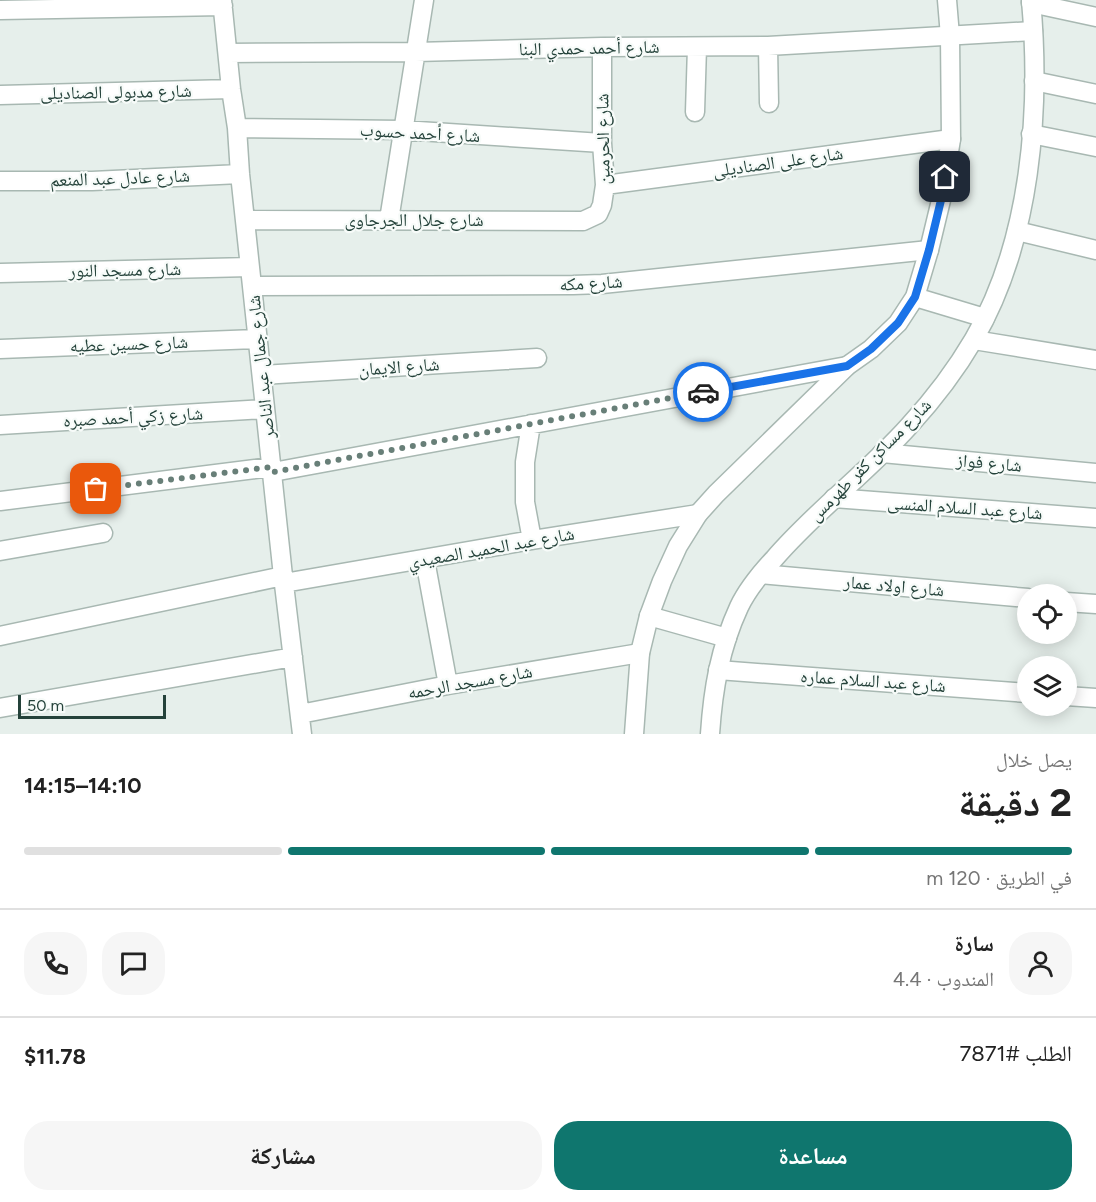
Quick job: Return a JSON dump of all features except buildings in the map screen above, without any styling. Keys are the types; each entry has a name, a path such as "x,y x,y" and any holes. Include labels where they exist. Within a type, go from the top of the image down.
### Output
{"street":[{"path":"389,220 424,0"},
{"path":"634,734 640,653 649,616 678,546 698,514 847,366 871,349 898,323 915,297 942,196 951,140 950,36 947,0"},
{"path":"1031,2 1096,17"},
{"name":"شارع مساكن كفر طهرمس","path":"710,734 718,670 740,604 785,545 908,427 931,400 974,340 985,318 1003,276 1017,231 1027,183 1034,81 1031,2"},
{"path":"0,10 223,3"},
{"name":"شارع جمال عبد الناصر","path":"223,3 265,409 302,734"},
{"name":"شارع أحمد حمدي البنا","path":"228,53 768,46 1033,31"},
{"path":"768,46 769,104"},
{"name":"شارع الحرمين","path":"583,221 598,214 605,186 602,143 602,47"},
{"path":"694,112 697,47"},
{"path":"1034,81 1096,94"},
{"name":"شارع مدبولى الصناديلى","path":"0,95 231,89"},
{"name":"شارع أحمد حسوب","path":"237,128 403,130 602,143"},
{"path":"1032,134 1096,147"},
{"name":"شارع على الصناديلى","path":"605,186 951,140"},
{"name":"شارع عادل عبد المنعم","path":"0,181 92,181 240,174"},
{"name":"شارع جلال الجرجاوى","path":"245,220 583,221"},
{"path":"1017,231 1096,250"},
{"name":"شارع مكه","path":"252,286 573,285 929,250"},
{"name":"شارع مسجد النور","path":"0,273 250,267"},
{"path":"915,297 985,318"},
{"name":"شارع حسين عطيه","path":"0,350 258,339"},
{"path":"974,340 1096,360"},
{"name":"شارع الايمان","path":"262,375 537,358"},
{"path":"0,501 272,469 847,366"},
{"name":"شارع زكي أحمد صبره","path":"0,425 265,409"},
{"path":"531,424 525,462 525,502 532,540"},
{"name":"شارع فواز","path":"882,453 1096,473"},
{"name":"شارع عبد السلام المنسى","path":"834,498 1096,518"},
{"name":"شارع عبد الحميد الصعيدي","path":"0,636 284,580 425,560 532,540 698,514"},
{"path":"0,551 103,533"},
{"path":"425,560 448,685"},
{"name":"شارع اولاد عمار","path":"761,574 1017,597"},
{"path":"1077,603 1096,604"},
{"path":"649,616 727,638"},
{"name":"شارع مسجد الرحمه","path":"300,714 448,685 640,653"},
{"path":"0,708 293,657"},
{"name":"شارع عبد السلام عماره","path":"718,670 1017,692"},
{"path":"1077,697 1096,698"}],"way so far":[{"path":"96,489 271,467 273,472 703,392"}],"route":[{"path":"703,392 847,366 871,349 898,323 915,297 929,250 945,177"}]}
